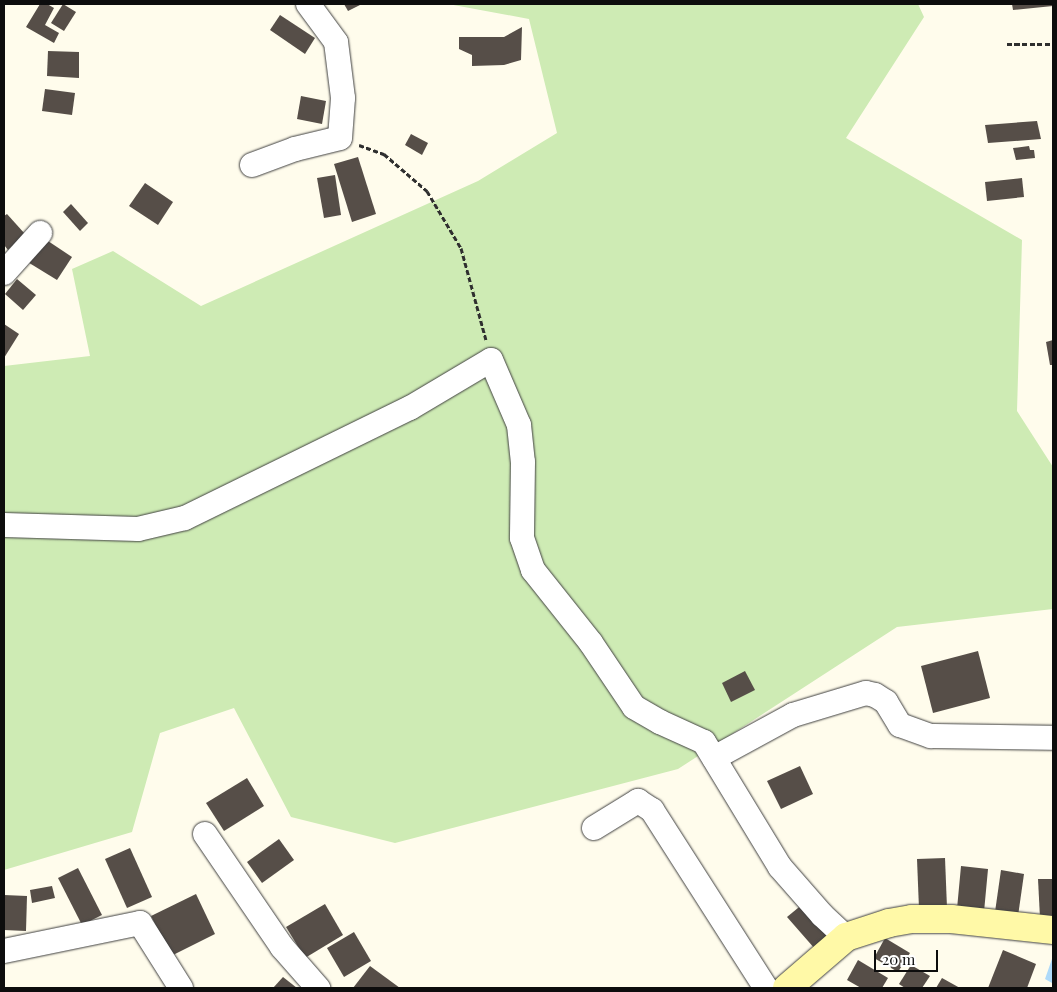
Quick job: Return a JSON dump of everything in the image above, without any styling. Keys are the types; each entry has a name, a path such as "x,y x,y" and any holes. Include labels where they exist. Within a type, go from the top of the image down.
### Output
{"street":[{"path":"252,165 296,149 340,138 343,98 336,42 308,4"},
{"path":"4,273 40,233"},
{"path":"4,525 138,528 185,518 410,408 491,360 519,425 523,462 522,538 534,570 591,643 634,707 660,722 704,742 780,868 822,915 846,937"},
{"path":"714,758 793,715 866,693 875,695 886,702 900,725 930,736 1053,738"},
{"path":"594,828 638,801 652,810 766,988"},
{"path":"205,834 282,947 318,988"},
{"path":"786,988 846,937 862,930 912,919 951,919 1053,930"},
{"path":"4,951 140,923 181,988"}],"path":[{"path":"1007,44 1053,44"},
{"path":"340,138 384,154 427,191 461,248 491,360"}],"green space":[{"path":"448,4 918,4 924,17 846,138 1022,240 1017,411 1053,467 1053,609 897,627 678,769 395,843 291,817 234,708 160,733 132,832 4,870 4,366 90,356 72,269 113,251 201,306 478,181 557,133 529,19"}],"water":[{"path":"1053,956 1053,983 1052,983 1045,979"}],"building":[{"path":"40,4 47,4 54,8 45,25 59,33 54,43 26,27"},
{"path":"63,4 76,12 64,31 51,23"},
{"path":"344,4 362,4 348,11"},
{"path":"1012,4 1053,4 1053,6 1013,10"},
{"path":"280,15 315,38 305,54 270,30"},
{"path":"522,27 521,60 504,65 472,66 472,55 459,49 459,37 504,37"},
{"path":"48,51 79,52 79,78 47,76"},
{"path":"45,89 75,93 72,115 42,111"},
{"path":"301,96 326,101 322,124 297,119"},
{"path":"1037,121 1041,139 988,143 985,125"},
{"path":"411,134 428,143 422,155 405,145"},
{"path":"1029,146 1030,150 1034,150 1035,158 1016,160 1013,148"},
{"path":"358,157 376,214 352,222 334,164"},
{"path":"335,175 341,215 324,218 317,178"},
{"path":"1022,178 1024,197 987,201 985,182"},
{"path":"145,183 173,202 158,225 129,206"},
{"path":"71,204 88,223 80,231 63,212"},
{"path":"7,214 25,234 8,250 4,245 4,216"},
{"path":"42,237 72,257 57,280 26,261"},
{"path":"17,279 36,295 23,310 5,294"},
{"path":"4,324 19,334 4,358"},
{"path":"1053,340 1053,365 1050,365 1046,342"},
{"path":"978,651 990,698 933,713 921,666"},
{"path":"745,671 755,690 731,702 722,683"},
{"path":"800,766 813,794 781,809 767,781"},
{"path":"247,778 264,806 224,831 206,803"},
{"path":"279,839 294,860 262,883 247,862"},
{"path":"130,848 152,897 127,908 105,859"},
{"path":"945,858 947,908 919,909 917,859"},
{"path":"961,866 988,869 984,912 957,909"},
{"path":"78,868 102,915 82,925 58,878"},
{"path":"1001,870 1024,874 1018,916 995,912"},
{"path":"1038,879 1053,879 1053,918 1040,918"},
{"path":"52,886 55,898 32,903 30,890"},
{"path":"196,894 215,934 171,956 151,916"},
{"path":"4,895 27,896 26,931 4,930"},
{"path":"804,903 832,934 815,949 787,917"},
{"path":"325,904 343,935 305,958 286,927"},
{"path":"354,932 371,961 344,977 327,948"},
{"path":"885,938 910,953 898,972 874,958"},
{"path":"1003,950 1036,964 1027,988 988,988"},
{"path":"858,960 888,978 882,988 861,988 847,980"},
{"path":"911,965 930,976 922,988 905,988 899,984"},
{"path":"370,966 400,988 353,988"},
{"path":"283,977 297,988 273,988"},
{"path":"942,978 960,988 936,988"}]}
